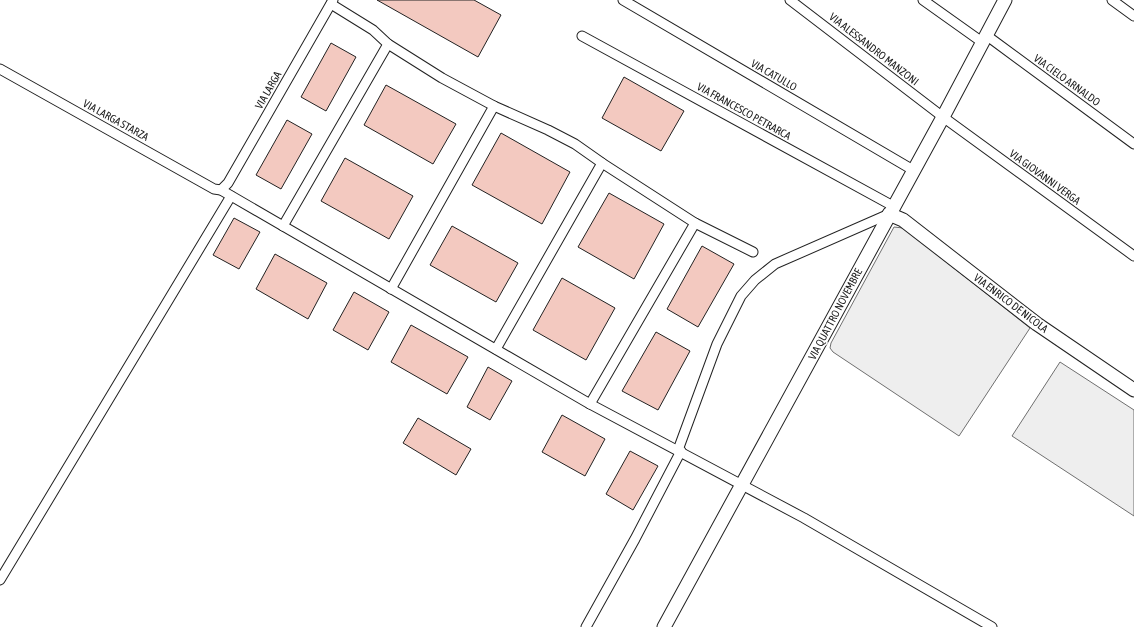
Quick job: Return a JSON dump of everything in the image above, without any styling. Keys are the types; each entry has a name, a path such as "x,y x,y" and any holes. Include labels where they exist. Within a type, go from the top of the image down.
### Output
{"street":[{"name":"VIA CATULLO","path":"623,0 913,170"},
{"name":"VIA ALESSANDRO MANZONI","path":"790,0 943,117"},
{"path":"923,0 984,38"},
{"name":"VIA QUATTRO NOVEMBRE","path":"664,627 943,117 1005,0"},
{"path":"1112,0 1134,16"},
{"path":"332,2 373,30 388,44 442,78 494,106 548,130 575,144 602,163 695,222 753,252"},
{"name":"VIA LARGA","path":"220,190 228,183 332,2"},
{"name":"VIA FRANCESCO PETRARCA","path":"582,36 891,210"},
{"name":"VIA CIELO ARNALDO","path":"984,38 1134,144"},
{"path":"283,226 388,44"},
{"name":"VIA LARGA STARZA","path":"0,69 214,189 220,190 231,196 590,404 680,450 804,518 992,627"},
{"path":"391,289 494,106"},
{"name":"VIA GIOVANNI VERGA","path":"943,117 1134,256"},
{"path":"496,349 602,163"},
{"path":"0,580 231,196"},
{"path":"586,627 635,539 680,450 717,344 741,296 755,280 775,264 891,210"},
{"name":"VIA ENRICO DE NICOLA","path":"891,210 1037,324 1134,390"},
{"path":"590,404 695,222"}],"shaded area":[{"path":"894,227 903,228 1030,328 959,436 833,352 830,348 831,343"},
{"path":"1060,362 1134,410 1134,516 1012,436"}],"building":[{"path":"377,0 474,0 501,15 478,57"},
{"path":"331,43 356,57 326,111 301,97"},
{"path":"624,77 684,111 661,151 602,118"},
{"path":"386,85 456,124 433,164 364,125"},
{"path":"287,120 312,134 281,189 256,175"},
{"path":"501,133 570,172 542,224 472,185"},
{"path":"345,158 413,196 389,239 321,201"},
{"path":"609,193 664,224 634,279 578,247"},
{"path":"234,218 260,232 239,269 213,255"},
{"path":"452,226 518,263 496,302 430,265"},
{"path":"702,246 734,264 698,327 667,309"},
{"path":"275,254 327,283 308,319 256,289"},
{"path":"562,278 615,308 586,360 533,330"},
{"path":"354,292 389,312 368,350 333,330"},
{"path":"411,325 468,357 447,394 391,362"},
{"path":"656,332 690,351 658,410 622,391"},
{"path":"488,367 512,381 490,420 467,407"},
{"path":"562,415 605,439 585,476 542,452"},
{"path":"418,418 471,449 456,475 403,443"},
{"path":"630,451 658,466 633,510 606,494"}]}
